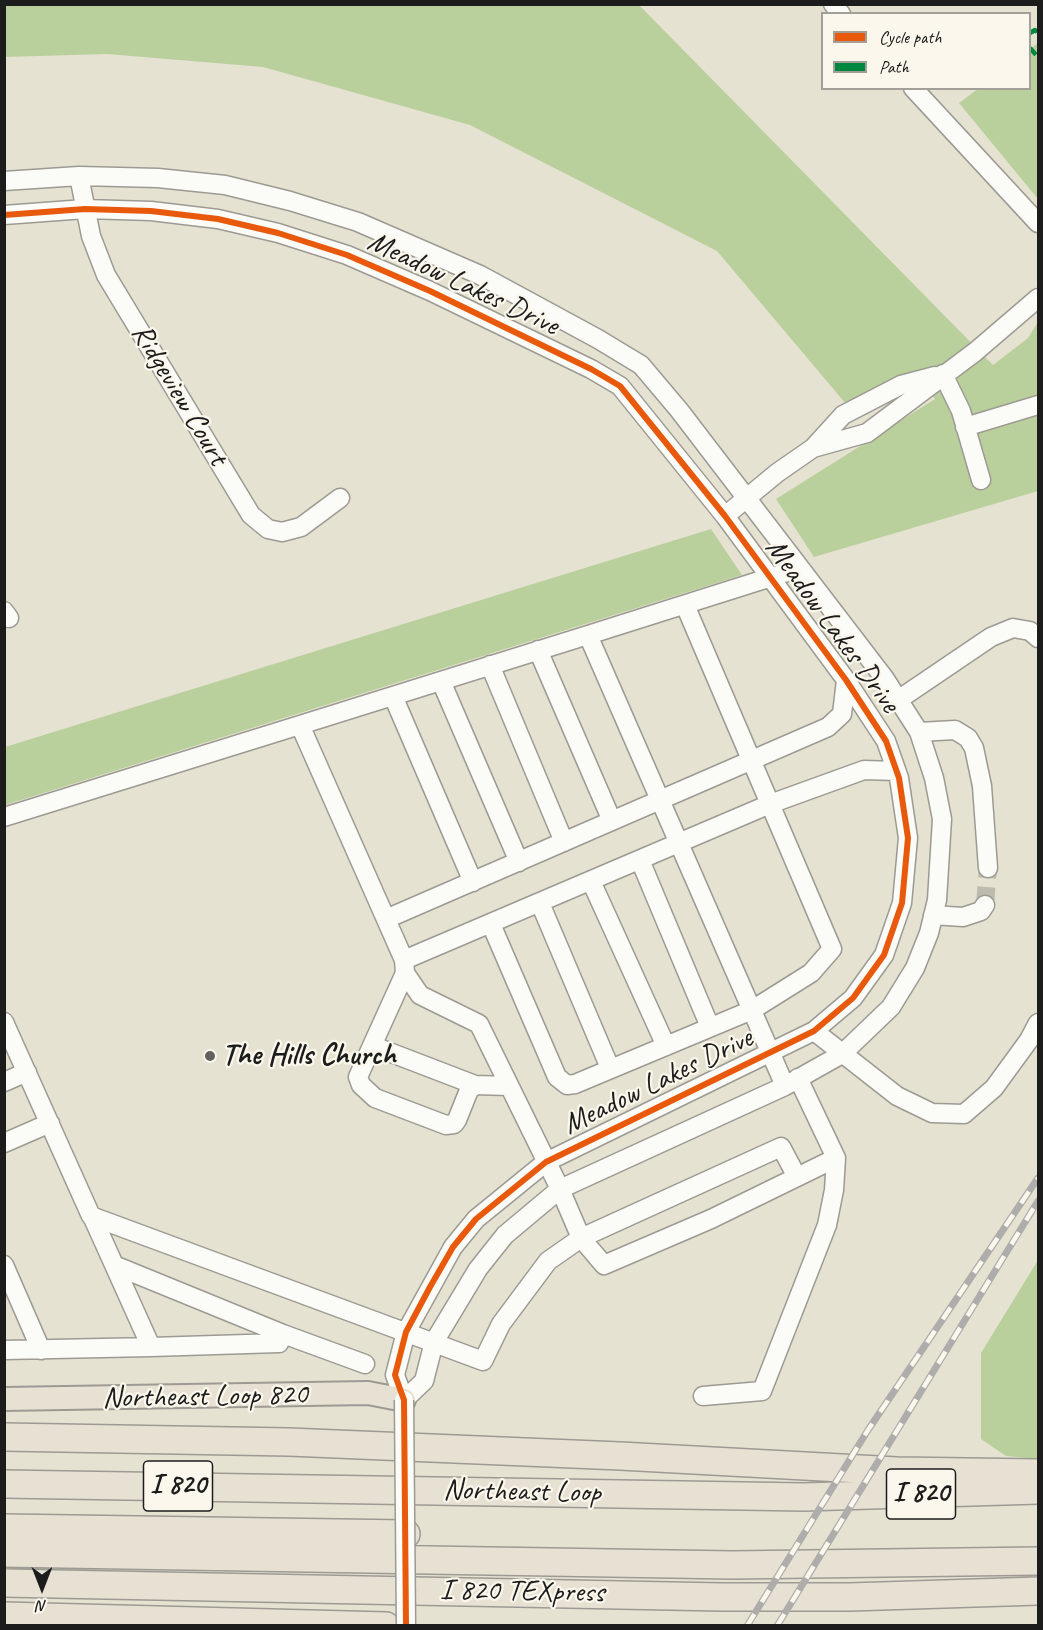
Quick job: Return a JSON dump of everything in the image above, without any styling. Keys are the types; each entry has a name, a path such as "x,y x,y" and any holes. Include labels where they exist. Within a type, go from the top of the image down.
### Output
{"highway":[{"path":"4,1437 290,1442 608,1455 897,1472 1038,1473"},
{"name":"Northeast Loop","path":"4,1484 804,1497 1038,1490"},
{"path":"4,1528 406,1534"},
{"name":"I 820 TEXpress","path":"4,1554 720,1565 1031,1562"},
{"name":"I 820 TEXpress","path":"4,1583 722,1597 850,1597 1035,1591"},
{"path":"4,1616 386,1626"}],"main road":[{"name":"Northeast Loop 820","path":"4,1399 368,1393 404,1400"}],"street":[{"path":"915,90 1038,223"},
{"name":"Meadow Lakes Drive","path":"4,181 79,176 158,178 225,185 358,222 480,275 598,339 640,365 801,568 919,732 934,778 942,819 937,900 915,968 891,1007 842,1054 792,1082 561,1189 505,1235 478,1269 434,1342 424,1381 404,1400 395,1375 406,1332 453,1247 476,1218 546,1162 814,1031 853,998 884,955 902,903 908,838 896,771 886,741 846,680 725,516 620,386 501,324 347,255 278,232 218,219 152,211 86,209 4,215"},
{"name":"Ridgeview Court","path":"79,176 91,236 106,275 251,515 268,529 282,532 301,527 340,498"},
{"path":"813,448 867,433 1008,326 1038,298"},
{"path":"725,516 813,448 843,415 902,385 943,374"},
{"path":"943,374 961,411 981,480"},
{"path":"965,427 1038,405"},
{"path":"4,817 801,568"},
{"path":"491,924 561,1082 575,1084 752,1010 811,973 832,949 685,604"},
{"path":"898,700 991,637 1013,627 1030,631 1038,638"},
{"path":"588,635 770,1053 792,1082 836,1158 834,1190 827,1225 762,1391 703,1396"},
{"path":"538,651 612,821"},
{"path":"490,665 564,842"},
{"path":"386,919 828,727 842,714 846,680"},
{"path":"441,681 519,862"},
{"path":"393,696 473,882"},
{"path":"300,725 405,967 420,995 479,1024 561,1189 581,1238 604,1265 836,1158"},
{"path":"919,732 955,730 968,738 974,748 982,786 988,868"},
{"path":"475,1085 469,1090 457,1120 454,1124 446,1125 368,1094 358,1077 405,967 491,924 770,804 864,770 896,771"},
{"path":"640,860 710,1027"},
{"path":"591,881 666,1046"},
{"path":"540,903 610,1068"},
{"path":"933,915 963,918 981,911 985,905"},
{"path":"4,1022 151,1347"},
{"path":"814,1031 906,1101 932,1113 964,1114 994,1088 1029,1040 1038,1023"},
{"path":"371,1048 380,1047 475,1085 509,1086"},
{"path":"4,1082 27,1072"},
{"path":"4,1143 50,1123"},
{"path":"92,1216 483,1361 501,1324 548,1261 581,1238 781,1147 797,1177"},
{"path":"4,1265 41,1350"},
{"path":"114,1265 283,1334 365,1364"},
{"path":"4,1350 279,1343 283,1334"},
{"path":"404,1400 406,1626"}],"green space":[{"path":"4,5 639,5 993,365 1028,338 1038,322 1038,491 814,557 776,499 935,399 914,372 846,404 717,251 470,125 263,67 107,54 5,57"},
{"path":"1038,43 1038,199 959,103 977,90 1031,90 1031,48"},
{"path":"711,529 742,575 5,805 5,747"},
{"path":"1038,1260 1038,1459 1006,1456 981,1439 981,1353"}],"tunnel":[{"path":"985,905 988,868"}],"railway":[{"path":"747,1626 868,1430 1038,1178"},
{"path":"777,1626 1038,1201"}],"marked path":[{"path":"1031,32 1035,30 1038,33"},
{"path":"1031,49 1038,57"}],"cycle path":[{"path":"4,215 85,209 151,211 218,219 278,233 347,255 430,291 591,369 620,386 725,516 846,680 886,741 899,778 908,838 902,903 884,955 853,998 814,1031 546,1162 476,1219 453,1247 406,1332 395,1375 404,1400 406,1626"}],"place":[{"name":"The Hills Church","path":"210,1056"}]}
